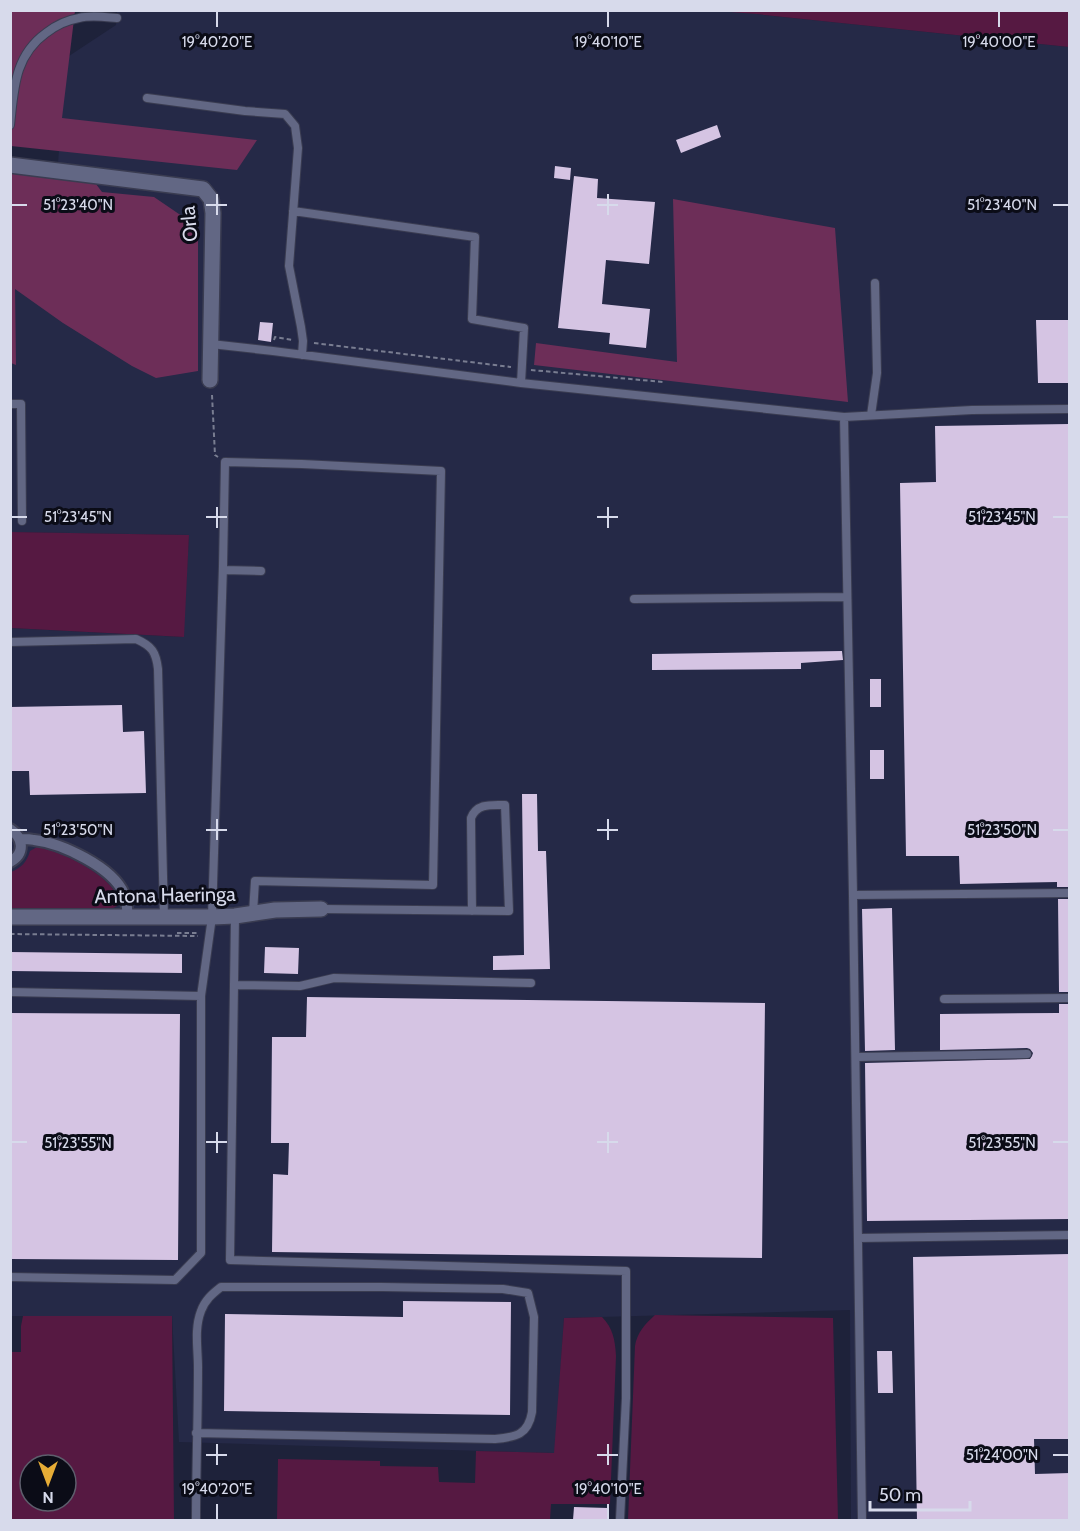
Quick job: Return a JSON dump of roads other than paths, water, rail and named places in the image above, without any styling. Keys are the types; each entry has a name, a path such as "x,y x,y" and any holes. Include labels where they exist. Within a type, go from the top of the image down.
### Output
{"street":[{"name":"Orla","path":"10,165 203,189 211,199 213,213 210,380"},
{"path":"10,830 20,839 21,850 19,855 10,862"},
{"path":"20,839 45,842 97,864 118,883 125,896 128,917"},
{"name":"Antona Haeringa","path":"10,917 212,917 275,910 321,909"}],"lane":[{"path":"10,125 17,75 28,48 52,28 78,18 117,18"},
{"path":"147,98 285,114 295,126 298,148 289,266 303,341 302,355"},
{"path":"293,211 475,237 472,319 524,328 521,383"},
{"path":"871,415 877,373 875,283"},
{"path":"211,345 521,383 844,417 972,410 1070,409"},
{"path":"10,404 21,404 22,521"},
{"path":"844,417 862,1521"},
{"path":"10,1277 175,1281 201,1253 201,996 212,917 225,462 441,471 433,885 255,881 253,913"},
{"path":"223,570 261,571"},
{"path":"634,599 847,597"},
{"path":"10,642 136,639 150,646 154,652 158,669 164,917"},
{"path":"321,909 472,911 509,911 505,805 481,806 473,812 471,818 472,911"},
{"path":"853,896 1070,893"},
{"path":"235,916 230,1260 626,1271 626,1398 620,1521"},
{"path":"234,986 300,986 334,978 531,983"},
{"path":"10,992 201,996"},
{"path":"944,999 1070,998"},
{"path":"856,1057 1027,1054"},
{"path":"858,1238 1070,1235"},
{"path":"196,1433 495,1439 521,1434 527,1427 532,1412 534,1317 528,1293 503,1289 221,1287 207,1298 200,1312 197,1330 196,1433 196,1521"}]}
